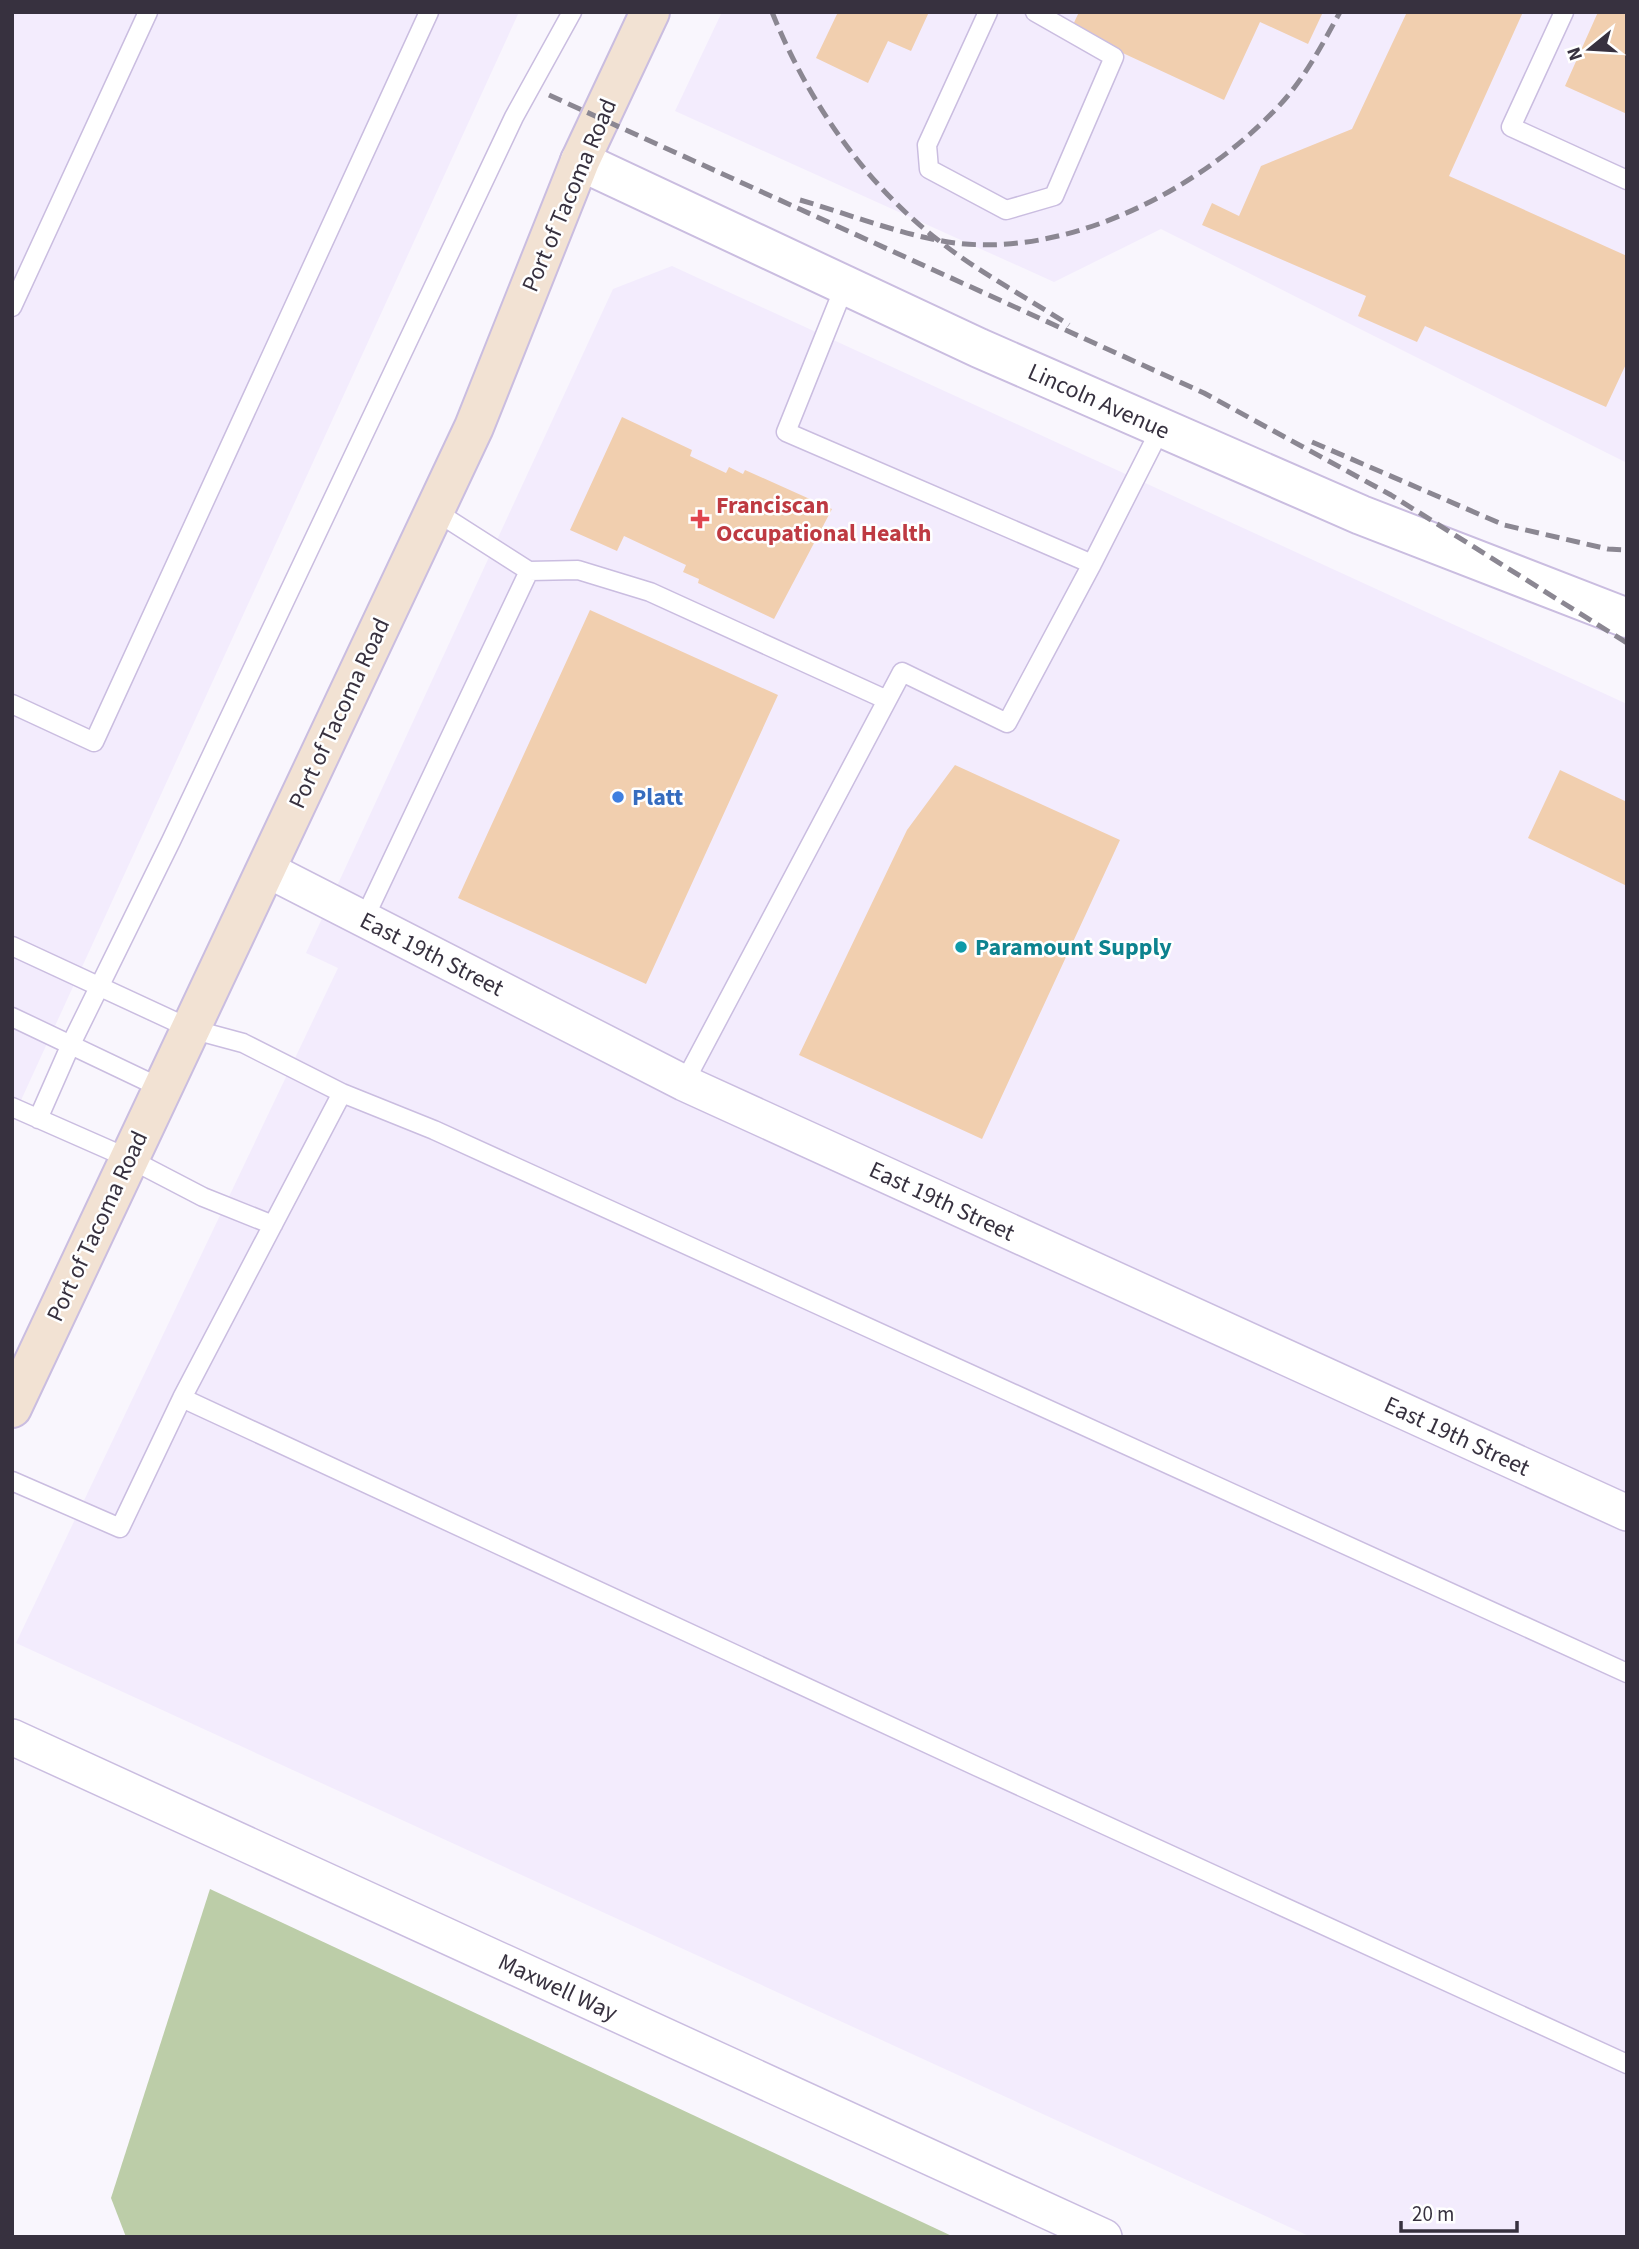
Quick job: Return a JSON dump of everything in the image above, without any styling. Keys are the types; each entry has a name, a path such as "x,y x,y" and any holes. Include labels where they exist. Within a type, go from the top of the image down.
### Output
{"main road":[{"name":"Port of Tacoma Road","path":"12,1408 474,428 580,161 650,12"}],"street":[{"name":"Lincoln Avenue","path":"580,161 845,285 1360,515 1627,618"},
{"name":"East 19th Street","path":"266,869 684,1083 1627,1513"},
{"name":"Maxwell Way","path":"12,1737 1104,2237"}],"lane":[{"path":"12,307 148,12"},
{"path":"12,704 94,742 429,12"},
{"path":"38,1119 71,1044 514,117 572,12"},
{"path":"988,12 927,145 929,169 1006,210 1054,196 1114,57 1035,12"},
{"path":"1564,12 1511,127 1627,180"},
{"path":"845,285 786,432 1091,564"},
{"path":"684,1083 902,672 1007,723 1161,428"},
{"path":"435,511 529,572 578,570 650,592 887,700"},
{"path":"364,919 529,572"},
{"path":"12,946 191,1029 243,1043 342,1093 447,1135 1627,1673"},
{"path":"12,1017 161,1088"},
{"path":"12,1481 120,1528 182,1398 342,1093"},
{"path":"12,1107 130,1159 203,1197 273,1225"},
{"path":"182,1398 1627,2064"}],"shaded area":[{"path":"12,12 519,12 12,1120"},
{"path":"722,12 1627,12 1627,463 1161,229 1054,282 675,111"},
{"path":"672,266 1627,704 1627,2237 1311,2237 16,1643 338,968 306,953 613,289"}],"green space":[{"path":"210,1889 954,2237 126,2237 111,2198"}],"building":[{"path":"838,12 929,12 911,51 888,41 868,83 816,58"},
{"path":"1079,12 1323,12 1308,44 1260,22 1224,100 1071,29"},
{"path":"1407,12 1523,12 1449,176 1627,256 1627,362 1606,407 1425,326 1417,342 1358,316 1366,296 1202,225 1212,203 1239,216 1261,166 1352,129"},
{"path":"1598,12 1627,12 1627,114 1565,86"},
{"name":"Franciscan Occupational Health","path":"622,417 692,450 690,456 726,473 729,467 743,474 745,470 832,509 774,619 698,583 699,579 683,572 686,565 624,536 617,551 570,530"},
{"name":"Platt","path":"590,610 778,695 646,984 458,898"},
{"name":"Paramount Supply","path":"955,765 1120,840 982,1139 799,1055 907,830"},
{"path":"1560,770 1627,802 1627,886 1528,838"}],"railway":[{"path":"772,12 820,107 840,137 885,192 953,252 1069,325"},
{"path":"800,200 937,240 982,245 1028,242 1074,232 1119,216 1162,196 1239,143 1272,113 1292,90 1310,65 1340,12"},
{"path":"549,95 1204,393 1391,495 1627,643"},
{"path":"1312,442 1504,525 1608,549 1627,550"}],"place":[{"name":"Franciscan Occupational Health","path":"700,519"},
{"name":"Platt","path":"618,797"},
{"name":"Paramount Supply","path":"961,947"}]}
